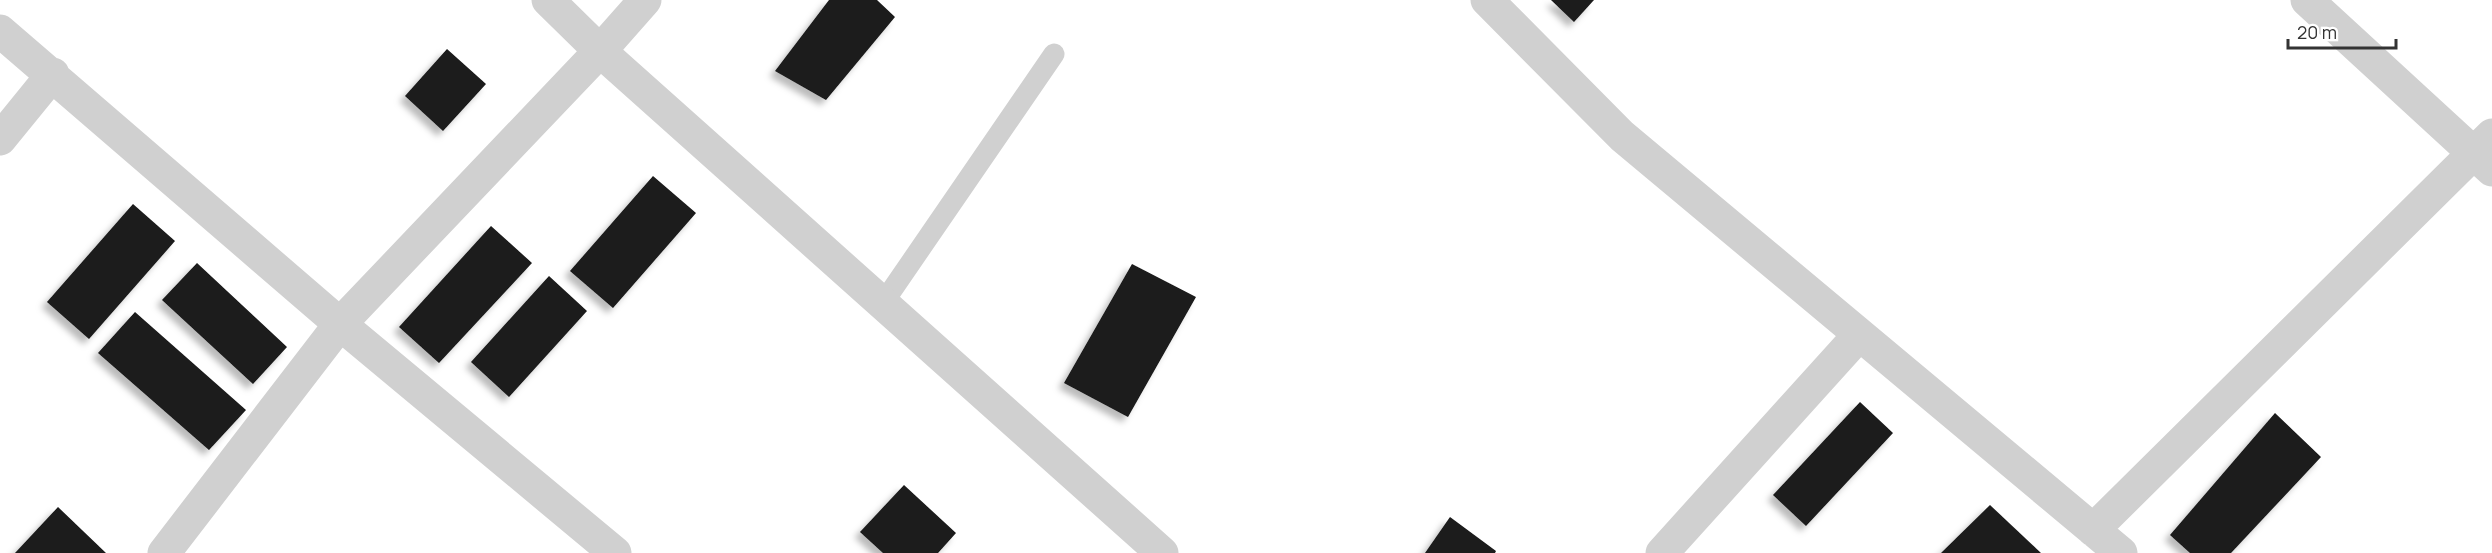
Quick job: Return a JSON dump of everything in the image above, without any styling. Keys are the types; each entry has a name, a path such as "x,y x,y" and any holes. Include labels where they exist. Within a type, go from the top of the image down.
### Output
{"street":[{"path":"548,0 600,51 1162,553"},
{"path":"164,553 340,324 600,51 645,0"},
{"path":"1486,0 1622,136 2121,553"},
{"path":"2093,530 2486,153 2307,0"},
{"path":"0,31 53,74 340,324 615,553"},
{"path":"0,140 53,74"},
{"path":"1662,553 1859,335"}],"lane":[{"path":"883,303 1054,54"}],"building":[{"path":"829,0 877,0 895,17 826,100 775,71"},
{"path":"1551,0 1594,0 1574,22"},
{"path":"447,49 486,84 443,131 405,96"},
{"path":"653,176 696,213 613,308 570,271"},
{"path":"133,204 175,241 89,339 47,302"},
{"path":"491,226 532,263 439,363 399,327"},
{"path":"197,263 287,347 253,384 162,300"},
{"path":"1132,264 1196,297 1128,417 1064,383"},
{"path":"549,276 587,311 509,397 471,362"},
{"path":"135,312 246,410 209,450 98,353"},
{"path":"1860,402 1893,433 1806,526 1773,495"},
{"path":"2275,413 2321,457 2231,553 2190,553 2170,535"},
{"path":"904,485 956,533 938,553 883,553 860,532"},
{"path":"1990,505 2041,553 1941,553"},
{"path":"58,507 106,553 15,553"},
{"path":"1450,517 1496,551 1495,553 1425,553"}]}
